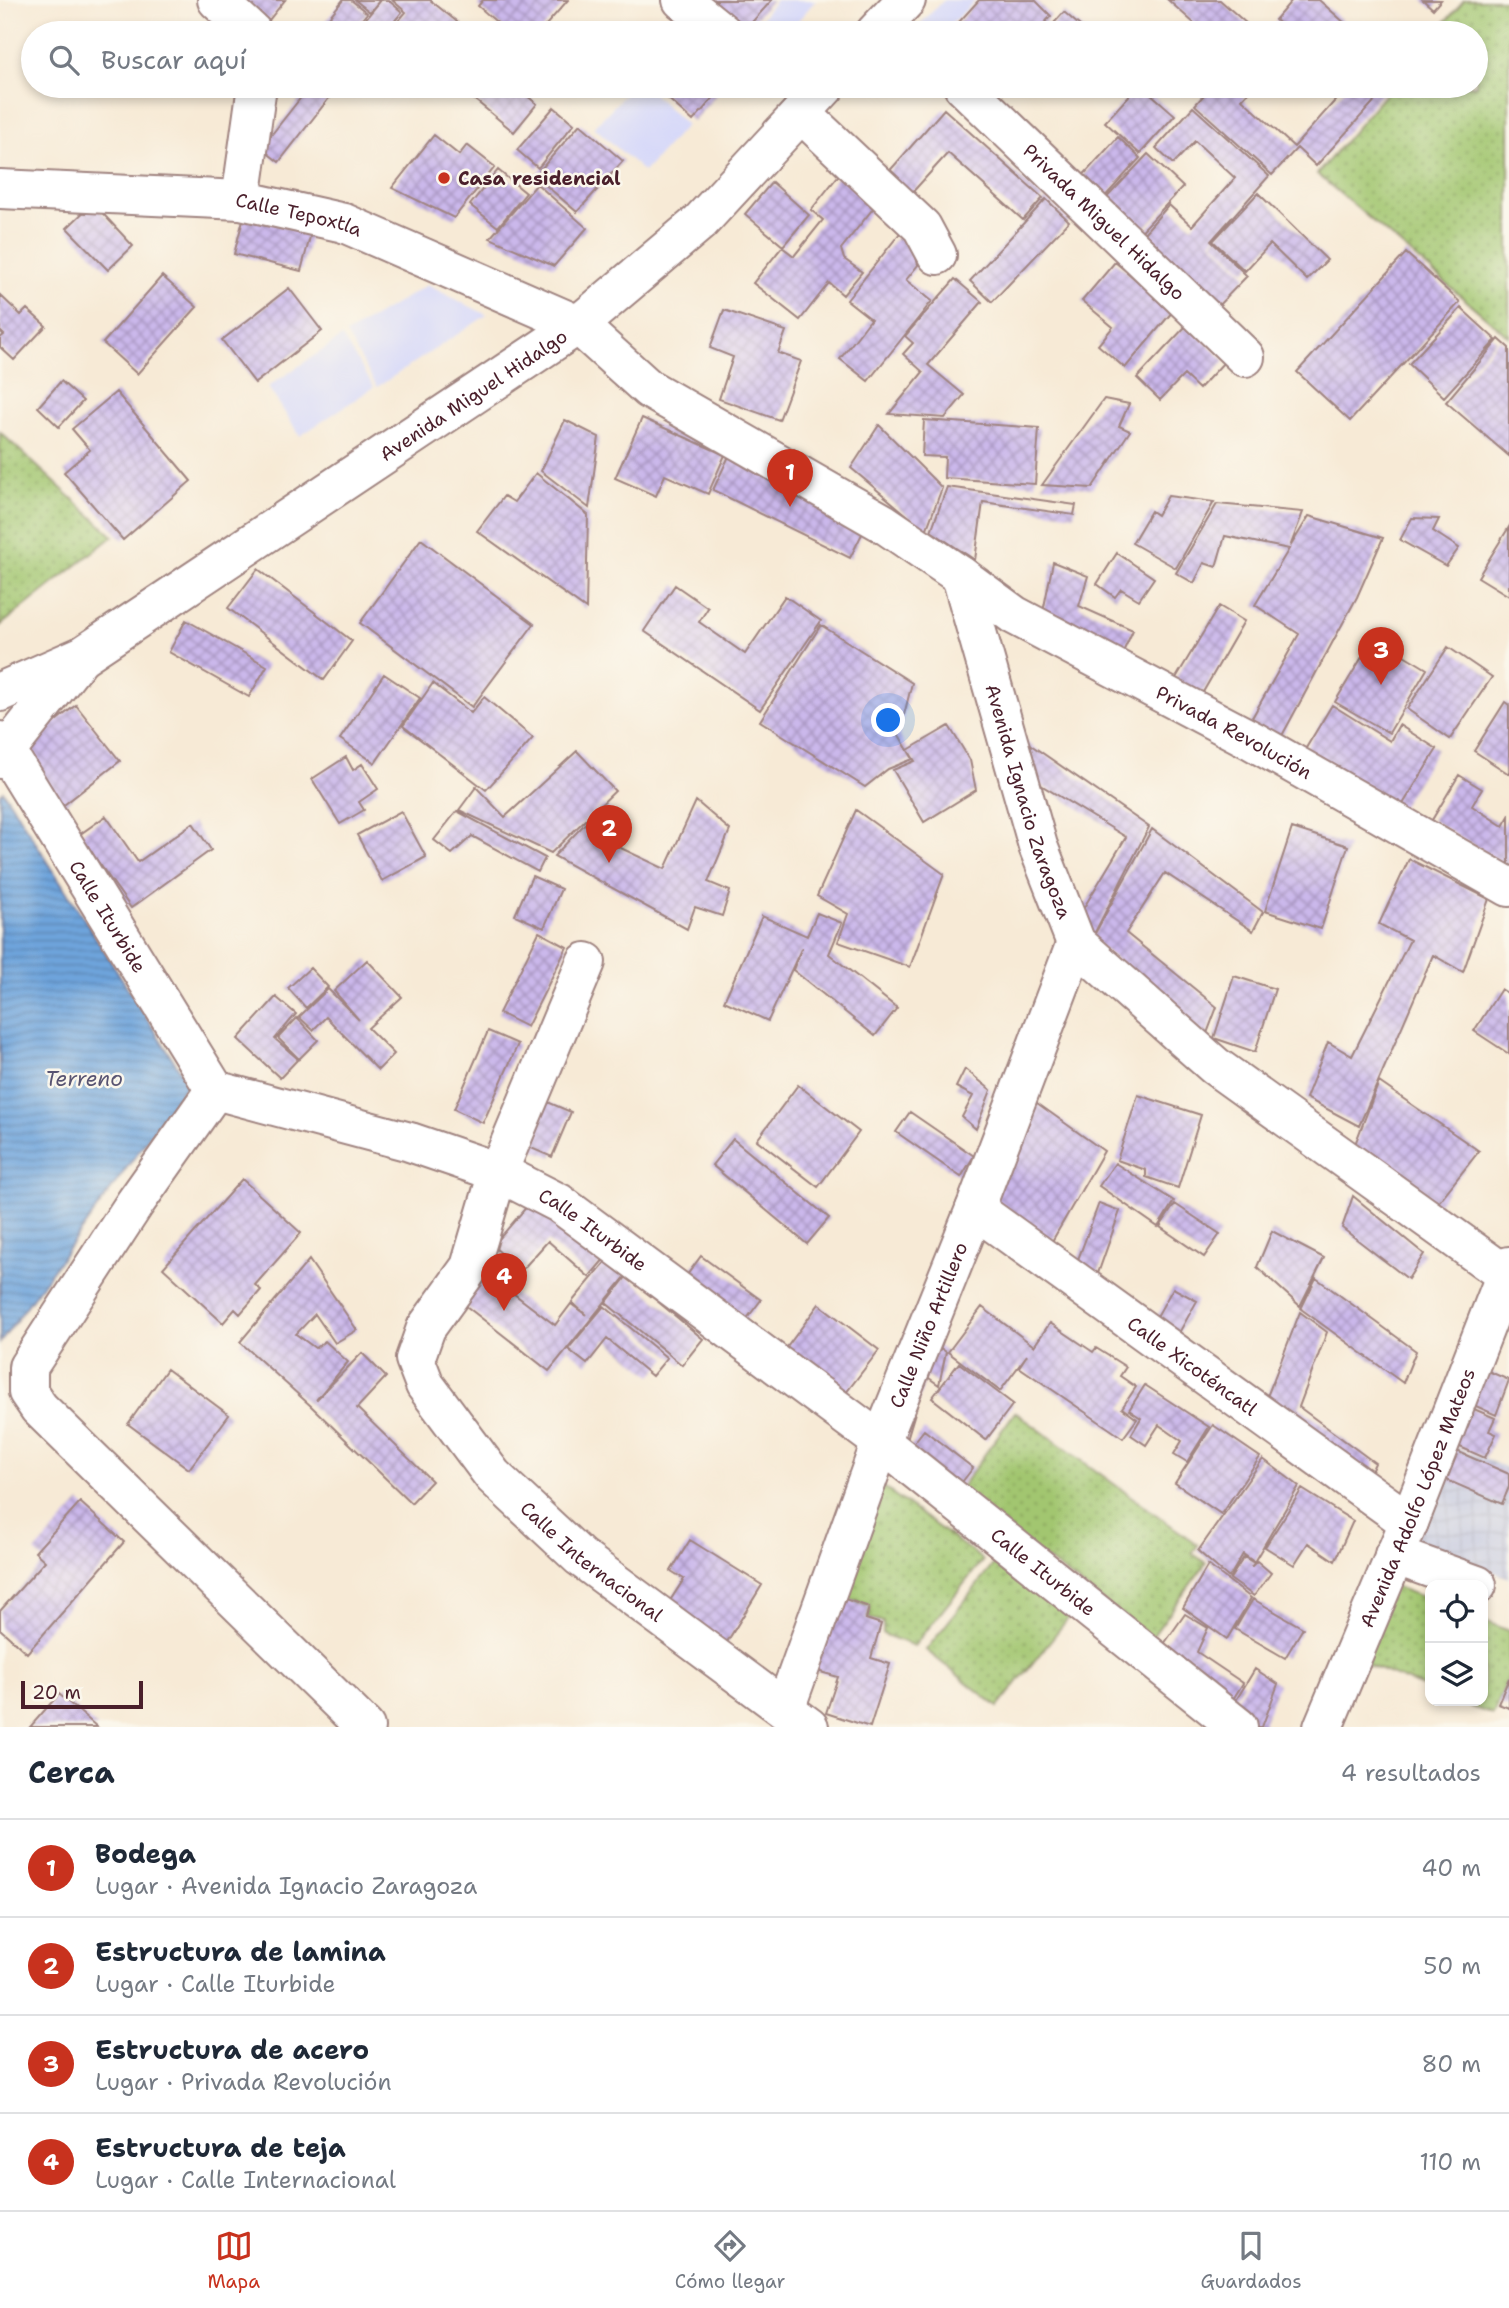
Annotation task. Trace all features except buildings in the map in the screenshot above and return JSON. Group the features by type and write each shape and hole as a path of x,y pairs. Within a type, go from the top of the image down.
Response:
{"street":[{"path":"217,0 240,21"},
{"path":"682,0 708,21"},
{"path":"241,200 255,98"},
{"name":"Avenida Miguel Hidalgo","path":"0,692 82,656 578,325 700,222 805,98"},
{"path":"807,98 922,227 937,255"},
{"name":"Privada Miguel Hidalgo","path":"975,98 1245,357"},
{"name":"Calle Tepoxtla","path":"0,189 241,200 344,223 578,325"},
{"path":"578,325 649,389 883,523 961,576"},
{"name":"Privada Revolución","path":"961,576 1014,615 1253,741 1509,887"},
{"name":"Avenida Ignacio Zaragoza","path":"961,576 1038,846 1076,943 1214,1066 1507,1271"},
{"name":"Avenida Miguel Hidalgo","path":"3,751 82,656"},
{"name":"Calle Iturbide","path":"3,751 215,1090 410,1142 498,1172 559,1203 881,1442 1238,1727"},
{"name":"Calle Niño Artillero","path":"797,1718 881,1442 975,1209 1076,943"},
{"path":"498,1172 586,962"},
{"path":"215,1090 135,1203 28,1367 28,1392 39,1408 365,1727"},
{"name":"Calle Internacional","path":"498,1172 470,1267 426,1328 415,1359 425,1385 492,1476 580,1557 797,1718"},
{"name":"Calle Xicoténcatl","path":"975,1209 1402,1538 1469,1580"},
{"name":"Avenida Adolfo López Mateos","path":"1323,1727 1402,1538 1498,1324 1507,1271"},
{"path":"1488,1589 1509,1597"}],"shaded area":[{"path":"776,0 816,0 798,21 759,21"},
{"path":"944,0 976,0 954,21 923,21"},
{"path":"622,98 658,98 686,125 644,172 594,127"},
{"path":"427,285 487,315 377,387 346,334"},
{"path":"342,337 374,387 300,436 268,387"},
{"path":"1450,1445 1509,1469 1509,1578 1413,1541"}],"green space":[{"path":"1464,0 1509,0 1509,337 1317,174 1382,98 1488,98 1488,21 1446,21"},
{"path":"0,432 113,536 0,626"},
{"path":"1015,1412 1198,1545 1192,1553 1206,1563 1152,1637 957,1493"},
{"path":"874,1480 983,1560 914,1646 883,1634 883,1622 868,1618 871,1606 839,1595"},
{"path":"997,1560 1069,1617 998,1707 926,1650"},
{"path":"1391,1585 1425,1598 1425,1688 1358,1661"},
{"path":"1488,1622 1509,1631 1509,1676 1493,1715 1470,1706 1488,1706"}],"water":[{"name":"Terreno","path":"3,791 188,1083 0,1343 0,794"}],"place":[{"name":"Casa residencial","path":"444,178"},
{"name":"Bodega","path":"790,507"},
{"name":"Estructura de acero","path":"1381,685"},
{"name":"Estructura de lamina","path":"609,863"},
{"name":"Estructura de teja","path":"504,1311"}]}
